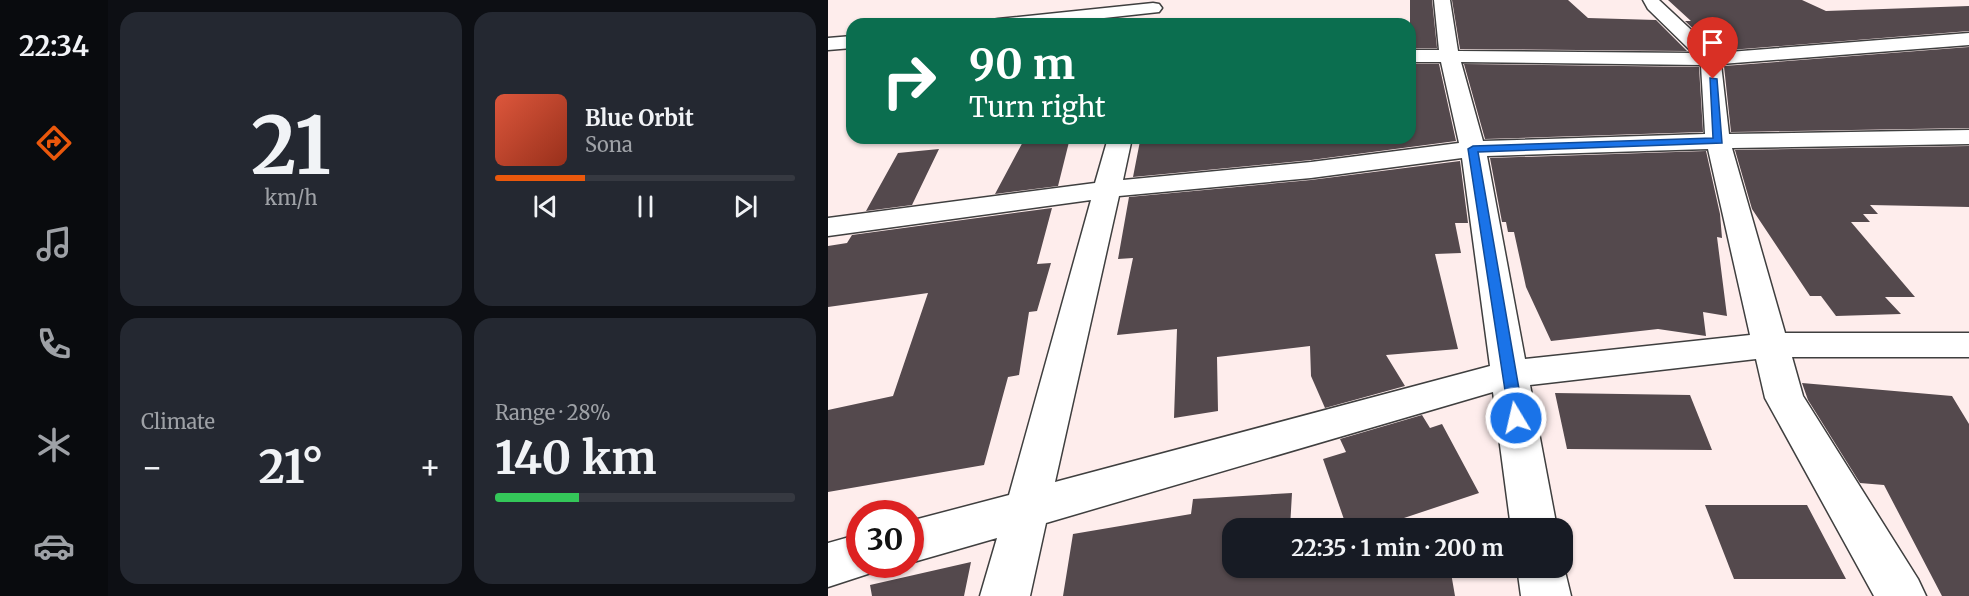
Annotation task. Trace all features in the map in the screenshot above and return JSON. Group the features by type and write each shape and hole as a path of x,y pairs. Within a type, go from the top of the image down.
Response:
{"street":[{"path":"1442,0 1449,55 1473,149 1532,518"},
{"path":"1651,0 1711,59 1718,141 1784,398 1901,596"},
{"path":"1069,18 1152,11"},
{"path":"1416,56 1711,59 1969,39"},
{"path":"828,45 846,43"},
{"path":"828,227 1109,189 1311,170 1473,149 1718,141 1969,137"},
{"path":"1005,596 1119,144"},
{"path":"924,538 1509,374 1771,345 1969,345"},
{"path":"828,565 846,560"},
{"path":"1543,578 1546,596"}],"building":[{"path":"1410,0 1432,0 1437,48 1416,48 1416,18 1410,18"},
{"path":"1452,0 1568,0 1588,18 1656,20 1687,51 1460,49"},
{"path":"1668,0 1802,0 1826,11 1969,6 1969,31 1717,51 1685,21 1691,21"},
{"path":"1969,47 1969,128 1731,132 1724,66"},
{"path":"1416,64 1439,64 1456,141 1311,160 1133,177 1139,144 1416,144"},
{"path":"1464,64 1699,67 1703,132 1485,139"},
{"path":"1022,144 1068,144 1058,186 995,194"},
{"path":"1969,146 1969,207 1870,205 1878,214 1863,214 1870,222 1851,222 1915,297 1885,297 1901,314 1836,316 1821,296 1810,296 1752,209 1735,150"},
{"path":"939,149 912,205 866,211 898,153"},
{"path":"1706,151 1720,214 1722,238 1717,237 1727,316 1703,312 1706,336 1658,329 1551,341 1526,287 1514,232 1508,232 1506,222 1502,222 1490,158"},
{"path":"1460,161 1468,223 1455,223 1461,253 1435,254 1458,349 1386,355 1405,386 1325,408 1311,376 1310,346 1217,357 1218,411 1174,418 1177,329 1117,335 1133,258 1118,259 1129,197 1311,180"},
{"path":"1052,208 1037,264 1051,263 1037,311 1029,312 1019,375 1008,377 984,465 828,492 828,410 893,396 928,293 828,307 828,246 847,243 852,235"},
{"path":"1802,383 1952,396 1969,424 1969,596 1942,596 1884,485 1860,483 1808,400"},
{"path":"1555,393 1690,395 1712,450 1567,449"},
{"path":"1422,415 1430,428 1442,424 1479,493 1404,518 1344,518 1323,459 1346,452 1340,439"},
{"path":"1292,493 1291,518 1222,518 1222,578 1452,578 1455,596 1063,596 1073,534 1191,514 1193,499"},
{"path":"1705,505 1807,505 1846,579 1734,579"},
{"path":"971,562 964,596 872,596 870,585 901,578 924,578 924,573"}],"route":[{"path":"1516,418 1473,149 1718,141 1713,79"}]}
